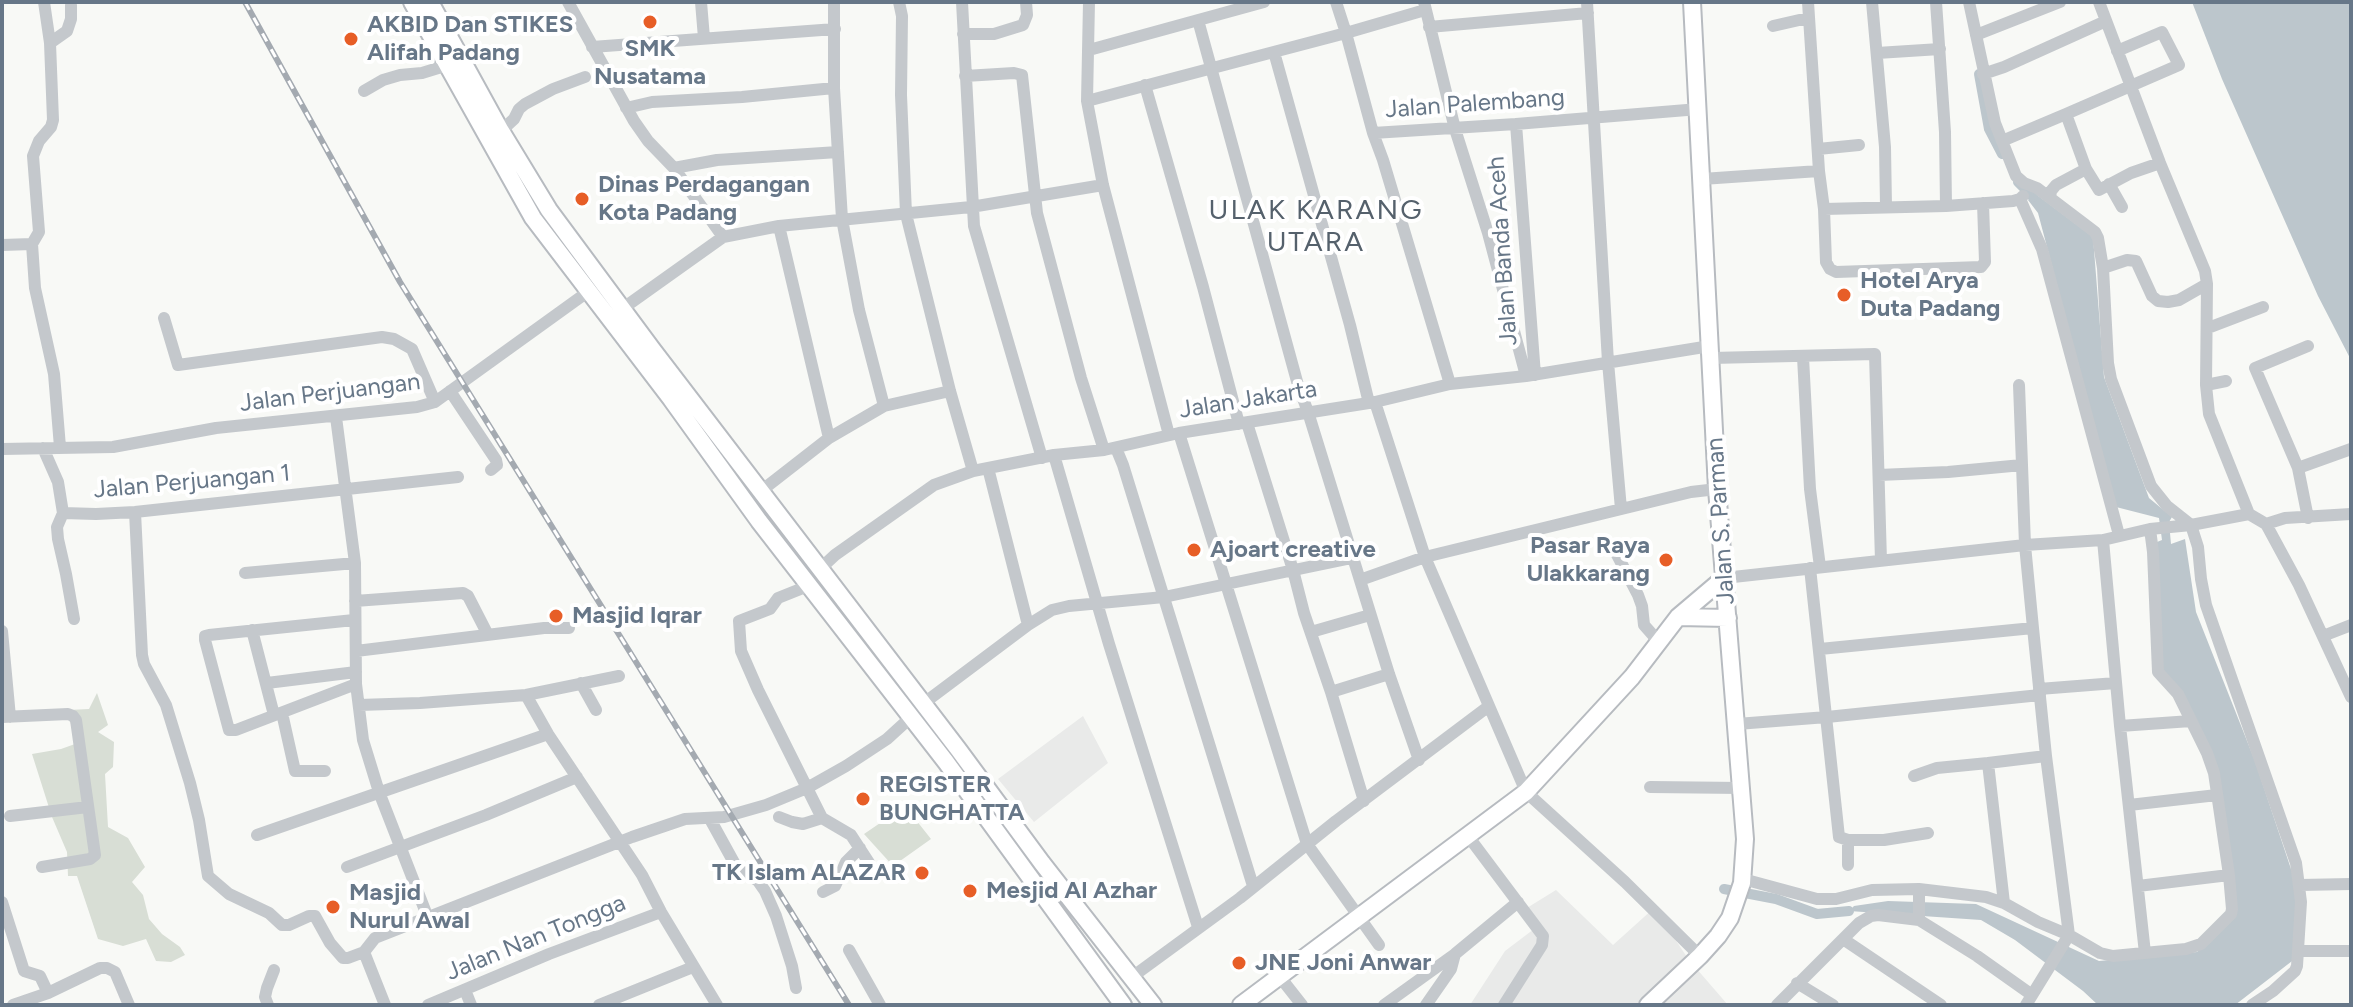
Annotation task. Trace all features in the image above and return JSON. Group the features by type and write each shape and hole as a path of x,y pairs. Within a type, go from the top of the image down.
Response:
{"main road":[{"path":"412,2 533,218 671,399 771,538 946,762 1123,1005"},
{"path":"430,2 501,131 549,210 1042,863 1153,1005"},
{"name":"Jalan S. Parman","path":"1648,1005 1718,936 1736,903 1743,881 1745,822 1717,489 1692,2"},
{"path":"771,538 787,526"},
{"path":"1241,1005 1526,792 1601,712 1678,617 1724,578"},
{"path":"1678,617 1728,618"}],"street":[{"path":"2,245 32,244 37,239 40,226 33,156 53,120 50,43 44,2"},
{"path":"568,2 626,108 723,237"},
{"path":"701,2 704,38"},
{"path":"834,2 834,88 842,219 859,310 884,406"},
{"path":"899,2 902,16 901,95 906,214 973,471"},
{"path":"962,2 971,207 984,265 1098,604 1198,927"},
{"path":"963,34 994,34 1023,25 1027,15 1026,2"},
{"path":"1089,2 1087,101 1103,185 1174,434 1226,583 1307,844 1379,945"},
{"path":"1089,50 1237,6 1264,2"},
{"name":"Jalan Palembang","path":"1336,2 1373,133 1699,109"},
{"path":"1808,2 1826,262 1833,271 1980,268 1985,262 1983,203"},
{"path":"1872,2 1885,147 1886,206"},
{"path":"1946,206 1937,5 1952,2"},
{"path":"1969,2 1995,123 2016,176 2029,193 2119,535"},
{"path":"1976,35 2060,2"},
{"path":"2099,2 2205,271 2208,328 2206,385 2213,429 2249,514 2266,524 2299,585 2351,697"},
{"path":"50,43 67,31 71,5"},
{"path":"1087,101 1346,33 1424,6 1455,129 1530,375"},
{"path":"1429,27 1588,8 1608,362 1621,509"},
{"path":"1773,26 1808,18"},
{"path":"1198,20 1298,385 1419,760"},
{"path":"1983,74 2106,21"},
{"path":"592,47 835,29"},
{"path":"2002,141 2179,65 2162,32 2117,51"},
{"path":"1877,53 1940,49"},
{"path":"1274,52 1372,403 1425,557 1526,792 1625,882 1700,956"},
{"path":"364,91 383,80 448,65"},
{"path":"965,76 1022,75 1034,197 1081,378 1164,597 1253,886"},
{"path":"501,131 525,104 585,77"},
{"path":"1145,85 1243,423 1293,570 1364,801"},
{"path":"626,108 652,102 834,88"},
{"path":"2066,114 2086,169 2099,190 2131,173 2160,163"},
{"name":"Jalan Banda Aceh","path":"1516,124 1530,375"},
{"path":"1373,133 1450,384"},
{"path":"1818,149 1859,145"},
{"path":"674,168 717,160 838,152"},
{"path":"2050,198 2053,188 2061,181 2086,169"},
{"path":"1702,179 1819,171"},
{"path":"2109,184 2122,207"},
{"path":"622,309 723,237 779,226 971,207 1103,185"},
{"path":"1824,209 1946,206 1983,203 2029,193 2050,198 2095,232 2103,268 2111,379 2151,486 2185,526 2198,547 2206,605 2296,863 2300,885 2299,951 2295,971 2252,1005"},
{"path":"779,226 829,438"},
{"path":"32,244 35,288 54,374 60,447"},
{"path":"2103,268 2127,260 2136,261 2152,296 2158,301 2179,300 2207,284"},
{"name":"Jalan Perjuangan","path":"2,449 113,447 216,428 417,407 435,402 589,291"},
{"path":"2208,328 2263,307"},
{"path":"164,318 178,365 382,337 394,339 412,349 435,402"},
{"path":"2308,346 2255,368 2298,468 2308,518"},
{"name":"Jalan Jakarta","path":"820,569 934,485 973,471 1048,456 1110,449 1174,434 1372,403 1450,384 1608,362 1711,352 1803,357 1875,354 1879,475"},
{"path":"1803,357 1820,649 1839,835 1848,840 1884,840 1928,833"},
{"path":"2206,385 2226,381"},
{"path":"1777,1005 1859,923 1871,916 1920,918 1977,956 2029,1002 2068,937 2025,545 2019,385"},
{"path":"450,391 496,460 497,465 491,470"},
{"path":"761,491 829,438 884,406 950,391"},
{"path":"336,417 355,563 356,678 363,740 379,792 428,918"},
{"name":"Jalan Perjuangan 1","path":"43,448 58,482 63,513 135,512 458,477"},
{"path":"2298,468 2351,449"},
{"path":"1881,561 1879,475 2022,465"},
{"path":"988,468 1028,625"},
{"path":"1360,580 1425,557 1691,492 1717,489"},
{"path":"135,512 144,664 159,688 170,718 196,808 208,876 229,894 269,913 282,925 315,916 330,943 343,958 364,952 375,938 619,842 685,819 732,816 807,788 887,739 910,718"},
{"path":"63,513 57,527 58,539 74,619"},
{"path":"1724,578 2025,545 2103,540 2249,514"},
{"path":"2266,524 2285,518 2351,514"},
{"path":"1743,881 1825,900 1872,890 1981,896 2004,903 2108,956 2186,949 2207,938 2231,912 2229,875 2214,773 2178,694 2158,672 2152,529"},
{"path":"2103,540 2145,953"},
{"path":"1608,542 1638,595 1644,625 1659,642"},
{"path":"924,703 1052,610 1164,597 1352,558"},
{"path":"245,573 355,563"},
{"path":"808,586 778,598 770,609 740,620 741,651 822,818 845,830 877,875"},
{"path":"355,601 463,593 468,596 488,635"},
{"path":"1311,632 1370,615"},
{"path":"354,620 205,636 229,730 278,714 356,678"},
{"path":"2323,636 2351,625"},
{"path":"356,651 544,628 569,628"},
{"path":"1820,649 2033,628"},
{"path":"252,630 295,771 325,771"},
{"path":"2,631 6,717 68,714 76,720 94,857 42,867"},
{"path":"1331,692 1389,674"},
{"path":"359,705 526,695 619,676"},
{"path":"267,683 356,678"},
{"path":"581,683 596,710"},
{"path":"1737,724 1827,717 2116,683"},
{"path":"526,695 548,734 642,875 717,1005"},
{"path":"1132,977 1489,706"},
{"path":"2120,726 2191,721"},
{"path":"257,835 548,734"},
{"path":"1914,776 1937,768 2046,756"},
{"path":"1988,763 2004,903"},
{"path":"347,867 577,777"},
{"path":"1650,787 1742,788"},
{"path":"2129,805 2217,795"},
{"path":"10,816 88,807"},
{"path":"779,817 803,824 822,818"},
{"path":"710,819 737,868 758,881 765,891 792,966 796,988"},
{"path":"1468,836 1540,930 1543,941 1504,1005"},
{"path":"1848,840 1848,865"},
{"path":"823,892 838,883 846,862 860,848"},
{"path":"2138,886 2229,875"},
{"path":"2300,885 2351,884"},
{"path":"1919,891 1920,918"},
{"path":"2,902 24,971 40,976 48,993"},
{"path":"1384,1005 1455,954 1518,902"},
{"name":"Jalan Nan Tongga","path":"428,1005 549,954 661,912"},
{"path":"1843,939 1941,1005"},
{"path":"849,950 880,1005"},
{"path":"2299,951 2351,951"},
{"path":"364,952 385,1005"},
{"path":"1426,1005 1451,969 1455,954"},
{"path":"599,1005 693,967"},
{"path":"13,1005 48,993 100,968 112,969 129,1005"},
{"path":"268,1005 265,997 274,970"},
{"path":"1280,977 1302,1005"},
{"path":"1797,983 1833,1005"},
{"path":"465,990 471,1005"}],"shaded area":[{"path":"2192,2 2351,2 2351,360 2318,296 2222,79"},
{"path":"2037,195 2093,237 2104,377 2149,498 2172,517 2169,522 2171,544 2185,539 2196,612 2255,761 2295,881 2296,958 2235,1005 2098,1005 2015,940 1981,920 1849,911 1854,906 1888,901 1976,904 2099,961 2197,952 2222,930 2236,911 2216,767 2159,673 2157,542 2162,540 2159,518 2116,507 2038,213 2028,200"},
{"path":"97,693 108,725 98,732 114,742 113,767 105,774 108,827 128,838 145,867 132,882 143,895 149,919 185,955 171,962 156,961 146,939 123,946 98,939 77,876 68,876 67,852 32,754 75,744 68,710 89,709"},
{"path":"1083,716 1108,763 1034,822 998,779"},
{"path":"905,806 931,839 893,866 864,834"},
{"path":"1556,890 1613,945 1654,908 1689,960 1728,1005 1470,1005 1505,951 1538,926 1522,911"}],"waterway":[{"path":"1979,74 1989,129 2002,154"},
{"path":"2018,182 2033,197"},
{"path":"1724,889 1776,899 1817,914 1849,911"}],"railway":[{"path":"245,2 400,282 849,1005"}],"place":[{"name":"SMK Nusatama","path":"650,22"},
{"name":"AKBID Dan STIKES Alifah Padang","path":"351,39"},
{"name":"Dinas Perdagangan Kota Padang","path":"582,199"},
{"name":"Hotel Arya Duta Padang","path":"1844,295"},
{"name":"Ajoart creative","path":"1194,550"},
{"name":"Pasar Raya Ulakkarang","path":"1666,560"},
{"name":"Masjid Iqrar","path":"556,616"},
{"name":"REGISTER BUNGHATTA","path":"863,799"},
{"name":"TK Islam ALAZAR","path":"922,873"},
{"name":"Mesjid Al Azhar","path":"970,891"},
{"name":"Masjid Nurul Awal","path":"333,907"},
{"name":"JNE Joni Anwar","path":"1239,963"}],"district":[{"name":"ULAK KARANG UTARA","path":"1316,227"}]}
